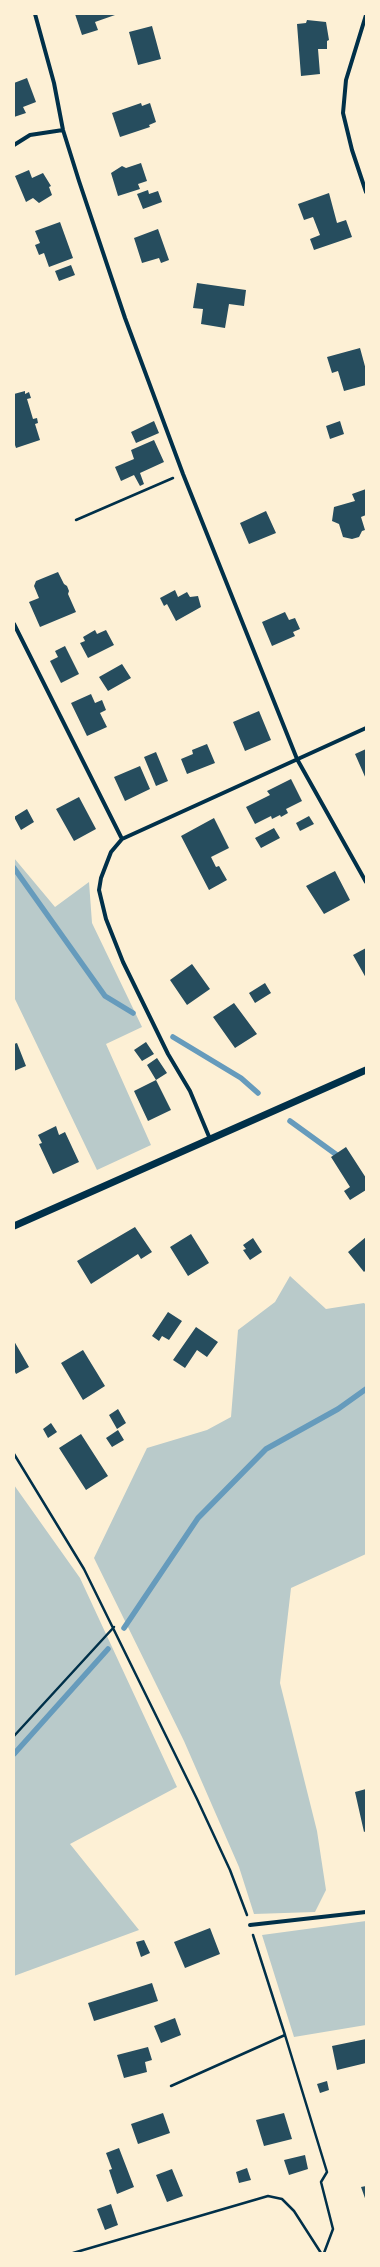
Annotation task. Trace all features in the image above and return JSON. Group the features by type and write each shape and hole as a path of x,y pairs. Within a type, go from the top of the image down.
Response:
{"street":[{"path":"35,14 54,83 63,130 125,318 183,474 297,759 366,882"},
{"path":"366,16 346,80 343,113 348,138 366,192"},
{"path":"14,145 30,135 63,130"},
{"path":"14,624 122,839"},
{"path":"210,1139 190,1091 168,1054 123,962 106,919 99,890 101,878 111,852 122,839 366,728"},
{"path":"14,1226 366,1070"},
{"path":"250,1925 366,1912"}],"path":[{"path":"76,520 183,474"},
{"path":"14,1454 84,1568 114,1627 230,1870 250,1925 327,2172 321,2182 333,2229 323,2253"},
{"path":"14,1736 114,1627"},
{"path":"171,2086 285,2035"},
{"path":"73,2253 268,2196 282,2199 294,2211 323,2253"}],"shaded area":[{"path":"14,858 55,907 89,882 92,923 142,1027 106,1044 151,1145 97,1170 14,997"},
{"path":"290,1276 326,1309 364,1303 366,1305 366,1554 291,1588 280,1683 317,1831 326,1890 315,1912 254,1914 239,1867 184,1741 94,1558 147,1448 207,1430 231,1417 238,1330 275,1302"},
{"path":"14,1485 80,1578 177,1787 70,1844 139,1930 14,1976"},
{"path":"366,1921 366,2025 294,2037 262,1935"}],"building":[{"path":"75,14 115,15 95,22 98,30 82,35"},
{"path":"307,20 326,22 329,40 327,41 327,49 318,49 320,74 301,76 297,24 306,23"},
{"path":"152,26 161,59 138,65 129,32"},
{"path":"27,78 36,102 23,107 26,113 14,117 14,83"},
{"path":"141,103 142,106 150,103 156,122 149,125 150,127 120,137 112,113"},
{"path":"141,163 147,181 138,184 140,189 118,196 111,173 122,166 126,168"},
{"path":"29,170 32,178 43,173 51,186 49,187 52,195 39,203 33,198 26,202 15,176"},
{"path":"148,190 149,194 158,191 162,202 143,209 137,194"},
{"path":"329,193 337,223 346,220 352,237 314,250 310,239 320,235 313,217 304,220 298,204"},
{"path":"60,222 73,258 49,267 44,253 39,255 35,245 40,243 35,231"},
{"path":"158,229 169,260 161,263 159,258 142,263 134,238"},
{"path":"71,265 75,275 59,281 55,271"},
{"path":"197,283 246,290 244,306 229,304 225,328 201,324 203,309 193,308"},
{"path":"360,348 366,370 366,385 344,391 338,371 332,373 327,357"},
{"path":"25,391 25,394 29,392 31,398 27,399 33,419 37,418 38,423 35,424 40,440 16,448 14,442 14,394"},
{"path":"154,421 159,433 136,443 131,432"},
{"path":"340,421 344,434 330,439 326,426"},
{"path":"154,440 164,462 140,473 144,484 140,486 134,475 121,481 115,467 134,459 131,450"},
{"path":"366,489 366,515 361,517 365,530 362,531 359,537 352,539 343,537 339,524 332,521 334,507 355,501 352,494"},
{"path":"266,511 276,533 249,544 240,523"},
{"path":"58,572 64,584 67,586 69,591 68,594 76,612 40,627 29,602 39,598 34,586 36,581"},
{"path":"175,590 178,597 187,592 190,597 198,596 201,607 176,621 167,604 164,606 160,598"},
{"path":"285,612 289,620 295,618 300,629 293,632 295,636 272,646 262,622"},
{"path":"95,630 97,634 106,630 114,645 88,658 80,643 85,641 83,637"},
{"path":"65,646 79,674 61,683 50,661 58,657 55,651"},
{"path":"122,664 131,678 108,691 99,677"},
{"path":"91,694 95,703 102,700 106,710 100,713 107,727 87,736 71,703"},
{"path":"259,711 271,740 245,751 233,722"},
{"path":"207,744 215,763 187,774 181,759 193,754 192,750"},
{"path":"366,749 366,779 355,754"},
{"path":"156,752 168,781 156,786 144,757"},
{"path":"140,766 150,789 125,801 114,777"},
{"path":"291,779 302,801 286,809 288,813 281,817 280,815 272,819 271,816 255,824 246,807 270,795 267,791"},
{"path":"79,797 96,829 74,841 56,809"},
{"path":"27,809 34,822 21,830 14,817"},
{"path":"309,816 314,824 300,831 296,823"},
{"path":"214,818 229,848 211,857 216,867 219,866 227,880 209,890 181,836"},
{"path":"274,828 280,838 261,848 255,838"},
{"path":"335,871 350,900 324,914 306,886"},
{"path":"366,948 366,978 353,955"},
{"path":"192,964 210,989 187,1005 170,980"},
{"path":"265,983 271,993 255,1003 249,993"},
{"path":"234,1003 257,1034 235,1048 213,1017"},
{"path":"146,1042 154,1054 142,1061 134,1050"},
{"path":"17,1043 26,1066 14,1071 14,1044"},
{"path":"157,1058 167,1073 156,1080 147,1065"},
{"path":"156,1080 171,1110 148,1121 134,1091"},
{"path":"56,1126 59,1135 65,1132 79,1162 53,1174 39,1144 42,1143 38,1135"},
{"path":"346,1147 366,1178 366,1190 350,1200 344,1191 350,1187 331,1157"},
{"path":"135,1227 152,1252 141,1259 138,1254 91,1284 77,1261"},
{"path":"191,1234 209,1263 188,1276 170,1247"},
{"path":"366,1237 366,1270 364,1272 348,1252"},
{"path":"253,1238 262,1252 250,1260 243,1250 246,1249 243,1245"},
{"path":"168,1312 182,1321 169,1340 162,1336 159,1341 152,1336"},
{"path":"196,1327 218,1342 207,1357 197,1350 185,1368 173,1360"},
{"path":"14,1341 29,1367 16,1374 14,1370"},
{"path":"83,1350 105,1386 83,1400 61,1363"},
{"path":"118,1409 126,1423 117,1429 109,1415"},
{"path":"51,1423 57,1432 48,1438 43,1429"},
{"path":"118,1430 124,1440 112,1447 106,1438"},
{"path":"81,1434 108,1476 86,1490 59,1448"},
{"path":"366,1789 366,1831 364,1832 355,1792"},
{"path":"210,1928 220,1954 185,1968 174,1942"},
{"path":"144,1940 150,1953 141,1957 136,1942"},
{"path":"152,1983 158,2001 94,2021 88,2003"},
{"path":"175,2018 181,2035 161,2043 154,2026"},
{"path":"366,2039 366,2063 337,2070 332,2046"},
{"path":"148,2047 152,2060 145,2062 147,2072 124,2078 117,2055"},
{"path":"327,2081 329,2090 320,2093 317,2084"},
{"path":"163,2113 170,2133 138,2144 131,2124"},
{"path":"284,2113 292,2139 264,2146 256,2120"},
{"path":"119,2148 134,2187 117,2194 109,2170 112,2169 106,2153"},
{"path":"305,2155 308,2169 289,2175 284,2160"},
{"path":"247,2168 251,2180 239,2183 236,2172"},
{"path":"172,2169 183,2196 167,2202 156,2175"},
{"path":"366,2186 366,2201 361,2187"},
{"path":"111,2204 118,2225 105,2230 97,2209"}],"waterway":[{"path":"14,868 105,996 133,1013"},
{"path":"173,1037 241,1078 258,1093"},
{"path":"290,1121 341,1158"},
{"path":"124,1628 198,1518 266,1449 338,1409 366,1389"},
{"path":"14,1754 108,1649"}]}
